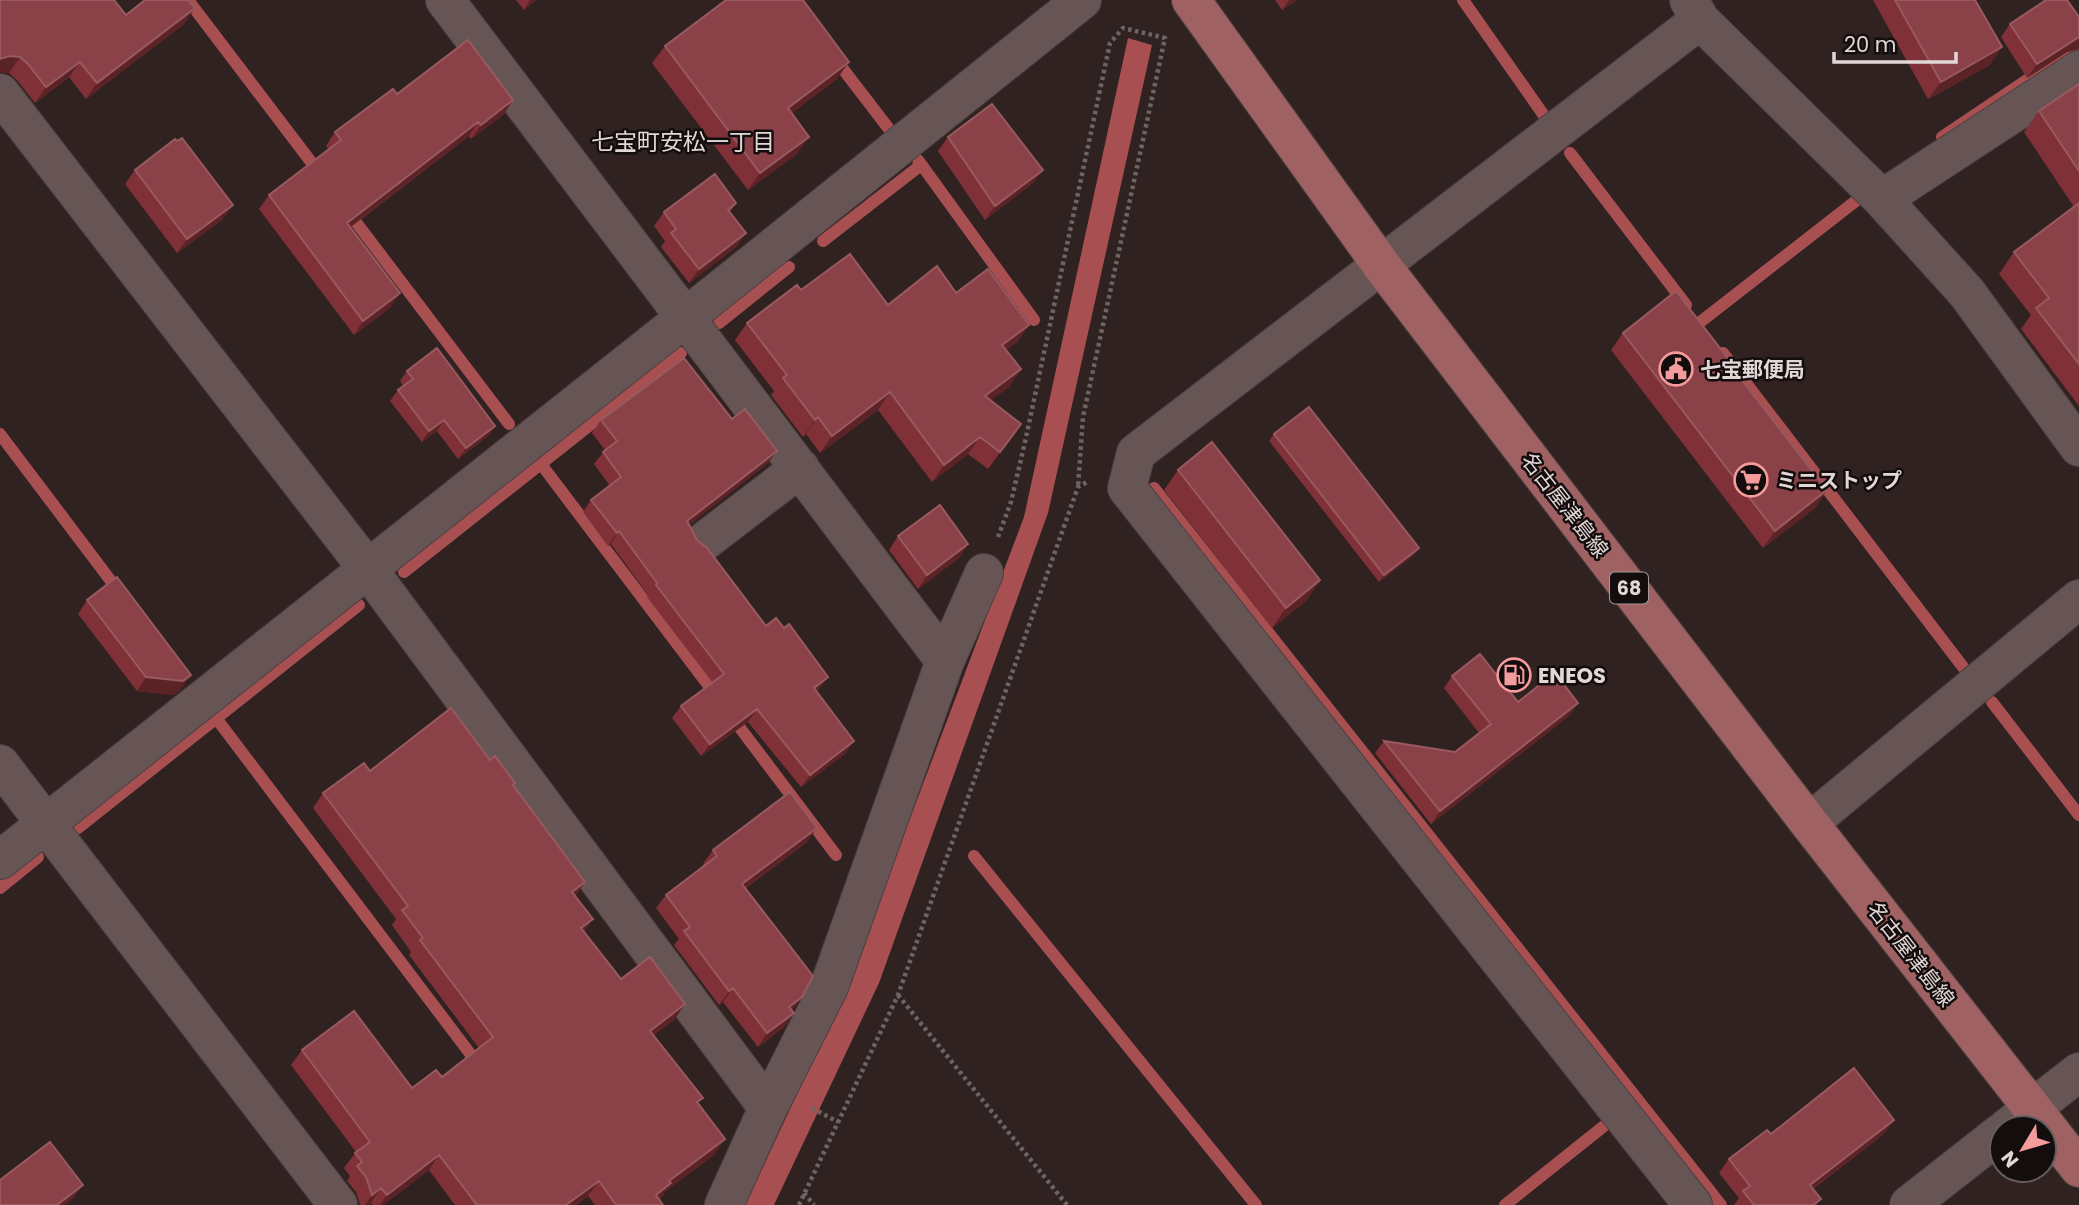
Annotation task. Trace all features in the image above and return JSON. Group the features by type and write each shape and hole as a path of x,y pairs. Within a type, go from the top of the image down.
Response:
{"main road":[{"name":"名古屋津島線","path":"1191,0 1382,266 1809,823 2016,1114"},
{"name":"名古屋津島線","path":"2058,1150 2079,1168"}],"street":[{"path":"445,0 944,661"},
{"path":"0,860 686,317 1043,12 1082,0"},
{"path":"1693,1205 1127,488 1136,453 1382,266 1694,10 1882,199 1968,293 2079,447"},
{"path":"1882,199 2079,70"},
{"path":"0,93 367,568 768,1108"},
{"path":"706,540 800,468"},
{"path":"724,1205 768,1108 829,987 944,661 984,573"},
{"path":"1809,823 2079,599"},
{"path":"0,764 338,1205"},
{"path":"2024,1114 2079,1072"},
{"path":"1909,1205 1988,1143"}],"path":[{"path":"799,1205 898,995 1078,488 1083,417 1165,38 1123,28 1110,43 1011,502 984,573"},
{"path":"1078,488 1136,453"},
{"path":"898,995 1067,1205"},
{"path":"824,1114 838,1122"},
{"path":"804,1193 814,1205"}],"shaded area":[{"path":"1128,38 1152,45 1048,513 879,983 774,1205 745,1205 842,998 1024,517"}],"building":[{"path":"0,0 114,0 126,15 145,0 188,0 195,8 97,83 80,62 46,87 20,57 0,59"},
{"path":"726,0 803,0 849,62 788,108 809,137 760,173 665,46"},
{"path":"1895,0 1975,0 2002,47 1941,82"},
{"path":"2046,0 2067,0 2079,17 2079,37 2037,64 2010,24"},
{"path":"468,40 513,100 481,125 478,122 347,223 400,293 363,321 269,195 341,140 335,132 393,89 397,94"},
{"path":"2079,84 2079,171 2039,111"},
{"path":"992,104 1043,170 995,206 948,137"},
{"path":"182,138 233,205 187,239 135,170 175,139 177,141"},
{"path":"715,174 736,203 728,210 746,233 699,269 671,233 676,229 664,212"},
{"path":"2079,203 2079,364 2036,308 2049,298 2014,252"},
{"path":"850,254 888,305 937,266 956,293 988,269 1029,325 1002,345 1021,369 985,396 1021,424 1000,452 980,437 944,465 890,392 832,436 818,417 815,420 783,378 787,375 747,323 797,285 801,290"},
{"path":"1676,291 1827,490 1775,531 1623,333"},
{"path":"437,348 495,426 466,448 444,420 429,431 398,390 413,379 407,371"},
{"path":"684,358 732,419 745,409 777,451 687,521 697,540 707,548 766,626 776,618 784,628 789,624 828,677 814,688 854,741 810,775 757,709 710,744 681,706 724,674 656,585 619,531 617,533 591,500 621,477 603,452 617,441 601,420"},
{"path":"1309,407 1419,548 1384,575 1274,434"},
{"path":"1212,442 1320,580 1286,608 1178,470"},
{"path":"940,505 968,544 927,575 898,536"},
{"path":"117,577 191,675 183,681 146,677 87,600"},
{"path":"1480,654 1518,702 1555,673 1578,703 1440,811 1384,741 1455,752 1491,724 1452,676"},
{"path":"451,708 490,760 495,756 515,783 513,785 585,882 572,892 593,919 581,928 621,979 650,957 685,1004 650,1031 703,1098 697,1102 725,1139 669,1181 671,1183 656,1195 663,1205 616,1205 599,1181 566,1205 477,1205 439,1155 387,1195 381,1188 372,1195 366,1177 357,1166 362,1162 355,1153 370,1142 302,1050 354,1011 412,1088 436,1070 442,1077 493,1037 420,940 423,938 402,910 408,906 323,793 364,763 370,771"},
{"path":"790,792 817,828 742,884 813,976 802,997 789,1007 794,1013 767,1033 733,988 729,991 684,931 690,927 666,895 717,856 713,850"},
{"path":"1854,1068 1894,1120 1810,1185 1821,1199 1813,1205 1754,1205 1743,1191 1750,1186 1729,1159 1767,1130 1771,1134"},
{"path":"50,1142 83,1185 57,1205 0,1205 0,1180"}],"waterway":[{"path":"188,0 321,175"},
{"path":"1463,0 1545,117"},
{"path":"1942,137 2079,45"},
{"path":"833,56 889,129"},
{"path":"1570,153 1686,305"},
{"path":"918,160 1034,320"},
{"path":"823,241 921,165"},
{"path":"1699,323 1857,200"},
{"path":"346,209 509,424"},
{"path":"719,323 789,267"},
{"path":"404,572 681,353"},
{"path":"1723,353 1963,667"},
{"path":"0,434 120,593"},
{"path":"541,464 718,698"},
{"path":"1154,488 1721,1205"},
{"path":"78,828 359,605"},
{"path":"1992,702 2079,815"},
{"path":"731,716 836,855"},
{"path":"216,718 481,1068"},
{"path":"974,856 1256,1205"},
{"path":"0,888 38,857"},
{"path":"1505,1205 1604,1126"}],"place":[{"name":"七宝郵便局","path":"1676,369"},
{"name":"ミニストップ","path":"1751,480"},
{"name":"ENEOS","path":"1514,675"}],"district":[{"name":"七宝町安松一丁目","path":"683,142"}]}
